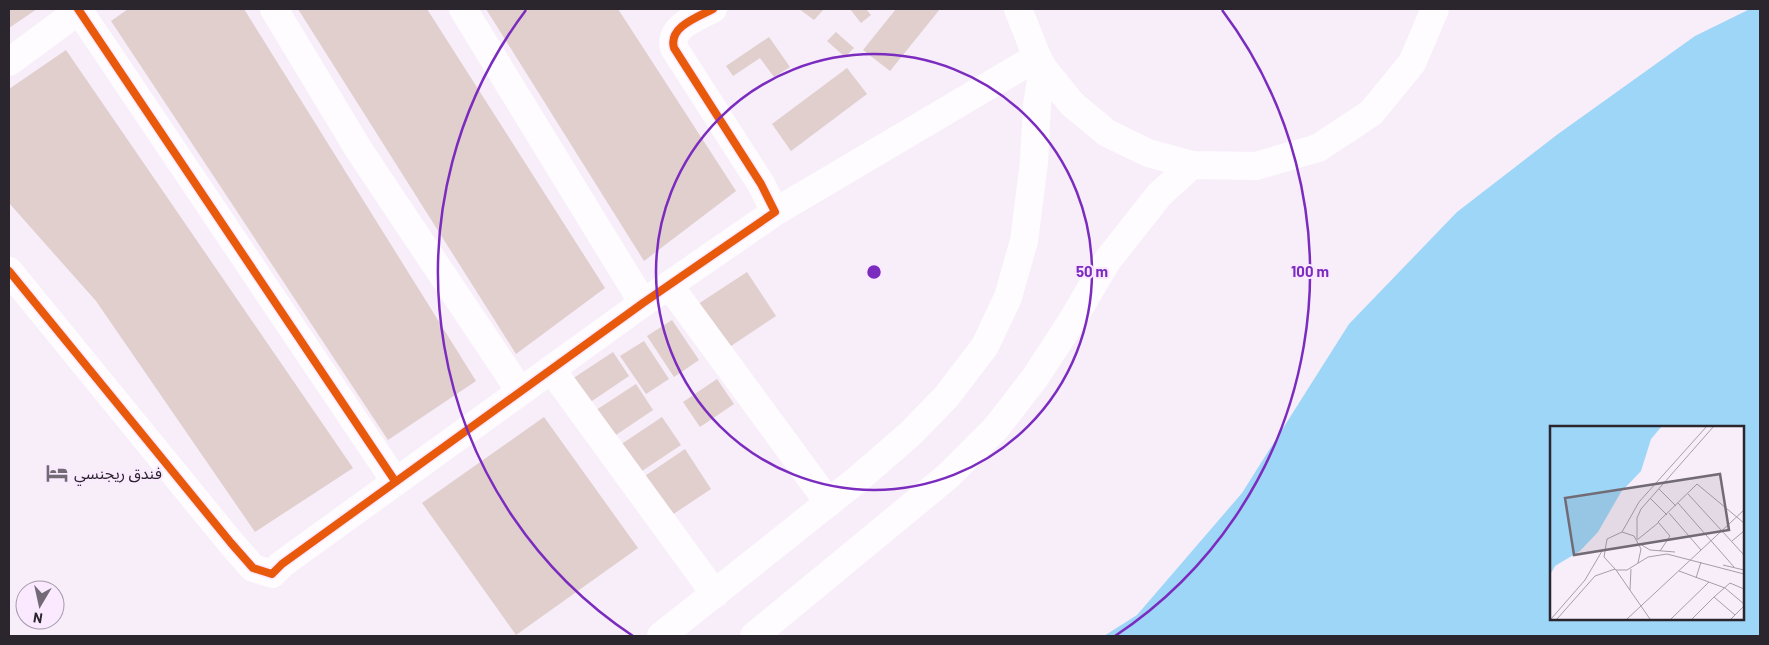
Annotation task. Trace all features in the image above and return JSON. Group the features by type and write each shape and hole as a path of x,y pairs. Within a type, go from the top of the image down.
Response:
{"street":[{"path":"9,62 80,9 395,481"},
{"path":"274,9 359,150 520,391"},
{"path":"463,9 642,303"},
{"path":"713,9 680,28 673,38 674,48 761,184 775,212"},
{"path":"1018,9 1040,62 1072,104 1107,133 1148,153 1192,165 1256,166 1318,148 1371,113 1412,63 1435,9"},
{"path":"9,271 231,543 253,568 272,574 282,564 395,481 642,303 775,212 1040,62"},
{"path":"661,636 716,594 911,433 946,397 985,346 1008,296 1024,241 1034,162 1040,62"},
{"path":"754,636 948,476 996,428 1034,379 1070,324 1107,261 1159,195 1192,165"},
{"path":"669,285 828,503"},
{"path":"551,369 716,594"}],"water":[{"path":"1750,9 1760,9 1760,636 1104,636 1137,615 1242,493 1349,324 1457,212 1558,134 1695,36"}],"building":[{"path":"9,9 37,9 9,28"},
{"path":"128,9 244,9 476,381 388,440 111,21"},
{"path":"298,9 427,9 605,288 516,354"},
{"path":"486,9 618,9 736,191 644,261"},
{"path":"799,9 824,9 814,20"},
{"path":"850,9 866,9 871,15 861,23"},
{"path":"896,9 940,9 890,71 863,50"},
{"path":"836,32 854,48 845,57 827,41"},
{"path":"769,37 790,67 774,77 760,58 733,76 726,66"},
{"path":"66,50 353,468 255,532 96,301 9,203 9,89"},
{"path":"847,68 867,94 791,151 772,124"},
{"path":"747,272 776,316 722,352 692,308"},
{"path":"672,320 699,360 674,377 647,336"},
{"path":"644,341 669,379 646,394 620,356"},
{"path":"613,352 629,376 589,403 572,379"},
{"path":"717,379 734,404 700,427 683,402"},
{"path":"636,384 653,410 607,441 590,414"},
{"path":"544,417 638,548 516,635 422,503"},
{"path":"662,417 681,445 636,475 617,447"},
{"path":"685,449 711,489 666,519 639,480"}],"cycle path":[{"path":"78,9 395,481"},
{"path":"9,271 231,543 253,568 272,574 282,564 643,303 775,212 761,184 674,48 675,34 692,19 713,9"}],"place":[{"name":"فندق ريجنسي","path":"57,473"}]}
